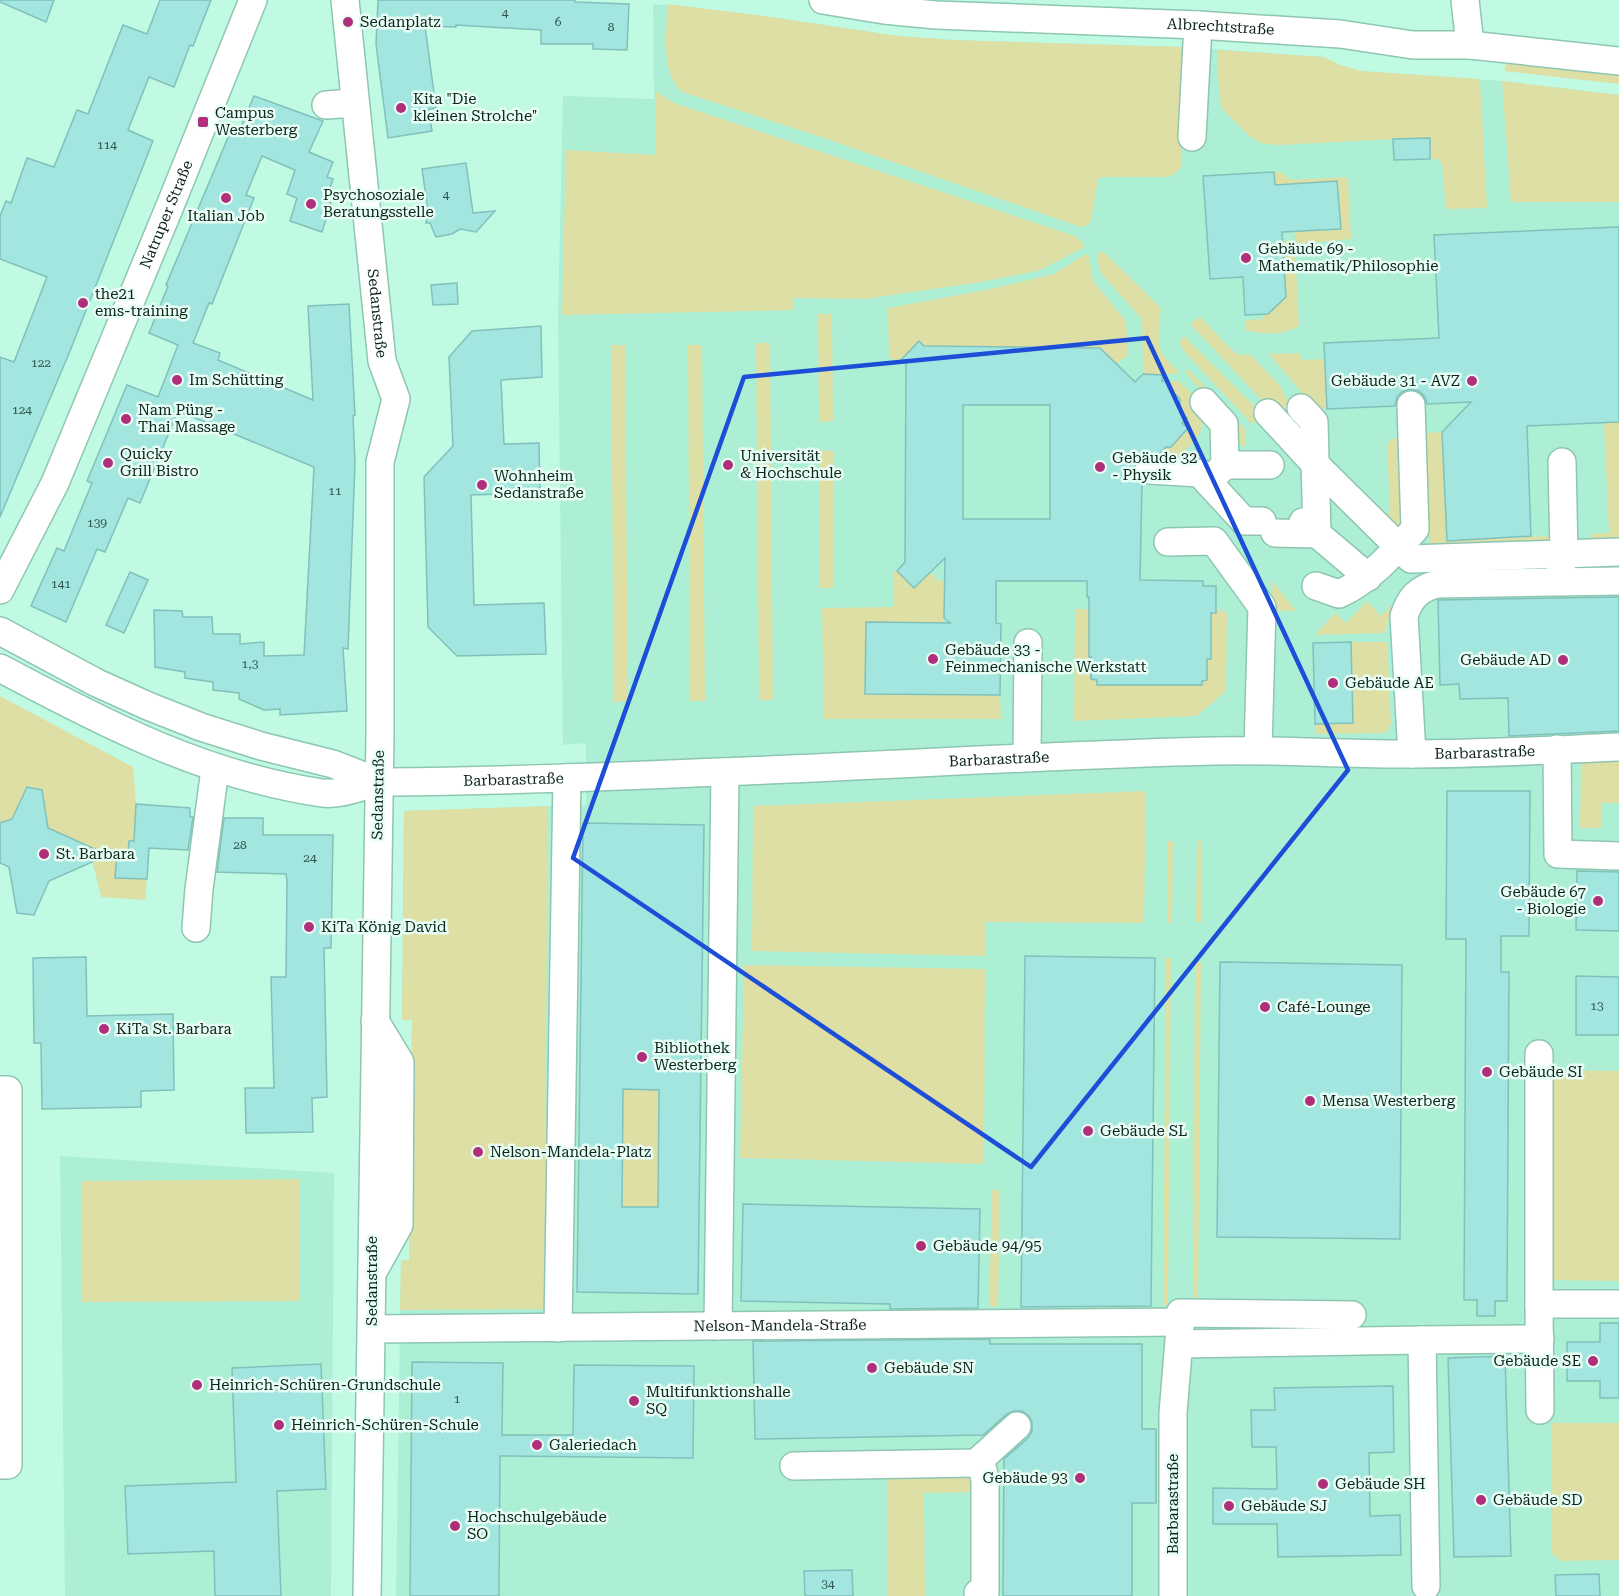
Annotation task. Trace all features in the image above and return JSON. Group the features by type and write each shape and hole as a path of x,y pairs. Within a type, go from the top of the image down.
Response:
{"street":[{"name":"Natruper Straße","path":"0,590 55,483 174,198 253,0"},
{"name":"Sedanstraße","path":"345,0 382,361 396,399 380,462 379,782 367,1596"},
{"name":"Albrechtstraße","path":"823,0 884,10 936,15 1340,34 1413,45 1470,45 1619,61"},
{"path":"1465,0 1470,45"},
{"path":"1192,137 1198,26"},
{"path":"326,105 355,103"},
{"path":"1204,402 1224,424 1216,474 1244,521 1271,526 1302,521 1368,577"},
{"path":"1316,586 1339,594 1356,586 1368,577 1415,529 1411,405"},
{"path":"1301,408 1314,422 1317,534"},
{"path":"1268,413 1316,465 1411,559 1619,552"},
{"path":"1557,582 1564,554 1562,462"},
{"path":"1149,470 1216,474 1276,465 1316,465"},
{"path":"1168,542 1214,542 1262,607 1258,750"},
{"path":"1412,754 1404,616 1415,595 1425,587 1437,584 1619,581"},
{"name":"Barbarastraße","path":"0,632 97,682 201,727 261,746 333,764 379,782"},
{"path":"1026,756 1028,643"},
{"name":"Barbarastraße","path":"0,668 144,741 215,769 262,782 330,794 379,782 726,772 1026,756 1258,750 1412,754 1619,747"},
{"path":"1557,749 1558,854 1619,856"},
{"path":"196,928 215,769"},
{"path":"718,1326 726,772"},
{"path":"558,1328 567,778"},
{"path":"1539,1054 1540,1410"},
{"path":"4,1090 4,1465"},
{"path":"1539,1304 1619,1304"},
{"path":"1180,1326 1352,1315"},
{"path":"1180,1326 1422,1340 1540,1339"},
{"name":"Barbarastraße","path":"1173,1596 1173,1413 1180,1326"},
{"name":"Nelson-Mandela-Straße","path":"372,1329 1180,1326"},
{"path":"1422,1340 1426,1586"},
{"path":"794,1466 976,1463 1017,1426"},
{"path":"976,1463 983,1470 985,1481 983,1594"}],"highlighted area":[{"path":"1147,338 1348,770 1031,1167 573,858 744,377"}],"shaded area":[{"path":"653,4 757,15 898,36 953,40 1184,47 1324,57 1340,65 1361,71 1502,81 1619,95 1619,1596 396,1596 401,1261 409,1260 412,1020 402,1020 404,811 586,805 586,743 563,745 558,316 563,96 654,99"},
{"path":"667,4 898,36 953,40 1184,47 1181,167 1168,177 1103,177 1098,179 1091,220 1089,225 1081,227 818,136 682,92 670,74 668,63"},
{"path":"1218,50 1324,57 1340,65 1361,71 1480,79 1487,208 1446,209 1442,163 1437,159 1394,160 1393,139 1280,145 1264,144 1250,137 1221,108"},
{"path":"1507,62 1619,73 1619,84 1504,71"},
{"path":"1502,81 1619,95 1619,202 1511,202"},
{"path":"655,91 674,103 1075,236 1084,244 1083,248 1038,271 865,299 793,298 793,310 562,315 566,150 655,155"},
{"path":"1274,172 1281,172 1291,180 1348,177 1351,239 1297,244 1294,231 1341,229 1337,181 1275,185"},
{"path":"1283,239 1295,248 1299,326 1274,333 1246,330 1246,320 1263,319 1263,315 1269,314 1270,309 1286,297"},
{"path":"1105,253 1161,308 1159,332 1161,351 1179,374 1143,374 1142,319 1100,272 1097,254"},
{"path":"1086,254 1089,256 1093,281 1126,321 1128,356 1116,363 1098,346 1090,353 1083,348 936,346 929,352 919,342 901,360 889,359 888,308 991,289 1054,274"},
{"path":"818,314 832,314 833,421 819,422"},
{"path":"1200,317 1236,354 1251,355 1281,387 1291,408 1269,408 1190,324"},
{"path":"1184,336 1264,416 1261,422 1251,423 1182,349 1180,341"},
{"path":"756,343 770,343 773,700 759,700"},
{"path":"611,345 625,345 628,701 614,702"},
{"path":"688,345 702,345 705,701 690,701"},
{"path":"1300,353 1301,360 1324,359 1327,409 1315,408 1269,354"},
{"path":"1189,370 1245,429 1245,446 1241,446 1238,432 1186,373"},
{"path":"1169,381 1179,381 1199,402 1203,414 1198,435 1177,457 1157,456 1150,447 1170,447 1188,429 1182,423 1186,418 1180,412 1180,399 1168,387"},
{"path":"1619,422 1619,547 1591,542 1591,534 1609,533 1604,423"},
{"path":"1442,432 1447,541 1552,536 1551,544 1430,554 1425,433"},
{"path":"1399,438 1407,448 1409,518 1401,527 1394,527 1387,515 1390,512 1387,444 1391,439"},
{"path":"819,450 834,451 833,588 819,588"},
{"path":"1430,565 1546,567 1541,572 1396,606 1389,616 1385,633 1315,635 1335,613 1346,623 1367,601 1381,616"},
{"path":"893,571 897,571 914,588 928,574 935,575 935,580 944,581 944,623 866,622 865,693 1000,695 1001,719 824,719 822,608 893,607"},
{"path":"1272,581 1296,611 1273,611"},
{"path":"1216,608 1227,613 1226,691 1197,716 1074,721 1075,609 1089,609 1089,656 1094,657 1091,663 1091,679 1097,680 1097,685 1202,685 1202,681 1207,680 1206,659 1211,658 1211,613 1216,612"},
{"path":"1351,642 1387,642 1391,723 1389,729 1384,733 1315,734 1315,724 1352,723"},
{"path":"0,696 133,767 135,833 128,853 117,852 116,877 147,879 145,900 101,897 89,846 48,828 27,788 12,819 0,823"},
{"path":"1581,762 1619,762 1619,803 1601,803 1602,828 1580,828"},
{"path":"1146,791 1144,923 986,922 985,956 752,951 753,806"},
{"name":"Nelson-Mandela-Platz","path":"548,806 544,1309 400,1310 401,1261 409,1260 412,1020 402,1020 404,811"},
{"path":"1168,841 1173,841 1172,923 1167,923"},
{"path":"1197,841 1202,841 1201,922 1196,922"},
{"path":"1166,958 1171,958 1168,1305 1163,1305"},
{"path":"1195,962 1201,962 1198,1306 1193,1306"},
{"path":"744,965 985,969 984,1164 740,1158"},
{"path":"1553,1070 1619,1071 1619,1281 1550,1280"},
{"path":"623,1089 659,1090 658,1207 622,1207"},
{"name":"Heinrich-Schüren-Grundschule","path":"60,1156 334,1173 331,1596 65,1596"},
{"path":"299,1179 299,1301 82,1302 81,1181"},
{"path":"992,1190 1000,1190 998,1307 989,1306"},
{"path":"1551,1423 1619,1423 1619,1560 1561,1561 1552,1553"},
{"path":"977,1474 978,1492 924,1493 925,1596 887,1596 887,1475"}],"building":[{"path":"0,0 54,0 46,22 0,2"},
{"path":"160,0 211,0 174,87 149,77 128,130 153,141 70,351 0,517 0,357 14,362 47,277 0,259 0,216 6,201 11,203 27,158 54,167 77,110 88,114 123,25 147,34"},
{"path":"378,0 575,0 575,2 629,4 627,50 593,49 593,44 541,44 541,30 456,25 456,27 425,26 436,108 429,109 432,131 388,138 376,44"},
{"path":"254,96 323,121 309,152 333,162 327,177 333,179 326,201 331,203 322,232 290,221 297,198 287,194 295,170 262,156 246,195 254,198 212,304 209,303 193,343 220,353 218,360 313,400 308,306 349,304 355,415 353,416 355,463 348,649 343,648 347,711 280,715 280,709 264,710 239,699 239,693 213,690 213,682 185,678 185,672 155,667 154,610 182,611 183,617 212,617 213,634 240,634 240,644 264,642 264,656 304,655 314,467 178,411 140,503 128,498 105,552 97,549 66,622 31,606 57,548 64,551 92,483 87,481 127,385 158,397 178,345 149,333 168,286 166,285 232,128 239,131"},
{"path":"1430,138 1430,159 1394,160 1393,139"},
{"path":"466,163 473,213 495,211 476,232 460,229 452,234 436,237 430,223 426,223 429,218 422,169"},
{"name":"Gebäude 69 - Mathematik/Philosophie","path":"1274,172 1275,185 1337,181 1341,229 1282,232 1286,297 1268,314 1245,315 1243,277 1210,279 1203,176"},
{"name":"Gebäude 31 - AVZ","path":"1619,227 1619,422 1527,426 1531,536 1447,541 1442,432 1471,402 1427,404 1425,397 1419,391 1410,389 1397,397 1395,406 1327,409 1324,343 1439,338 1434,235"},
{"path":"457,283 458,304 433,305 431,285"},
{"name":"Wohnheim Sedanstraße","path":"541,326 542,377 501,380 504,444 539,443 540,493 471,495 474,605 544,603 546,654 457,656 428,627 424,477 453,446 449,357 472,331"},
{"name":"Gebäude 32 - Physik","path":"919,341 924,346 1100,348 1135,382 1143,374 1163,375 1162,381 1169,381 1168,387 1180,399 1180,412 1187,418 1182,423 1188,428 1171,447 1166,447 1158,455 1141,456 1133,468 1135,478 1142,484 1140,580 1203,581 1203,586 1216,586 1216,613 1211,613 1211,659 1207,659 1207,680 1202,681 1202,685 1097,685 1097,680 1091,679 1087,581 996,581 996,623 1001,624 1000,695 865,694 866,622 950,623 944,618 945,558 914,588 897,571 905,562 906,364 901,360","holes":["963,405 1050,405 1050,519 963,519"]},
{"path":"130,572 148,580 124,633 106,625"},
{"name":"Gebäude AD","path":"1619,597 1619,731 1509,736 1508,698 1460,699 1459,684 1440,685 1438,600"},
{"name":"Gebäude AE","path":"1351,642 1353,723 1315,724 1313,643"},
{"name":"St. Barbara","path":"27,787 42,790 48,828 108,855 49,881 34,915 17,913 9,867 0,863 0,823 12,819"},
{"name":"Gebäude SI","path":"1447,791 1530,791 1529,936 1501,936 1501,972 1509,972 1507,1301 1495,1301 1495,1316 1477,1316 1477,1300 1464,1300 1466,939 1446,939"},
{"path":"136,804 190,808 190,817 193,817 188,850 149,848 147,879 115,878 117,852 128,853 129,841 134,841"},
{"path":"224,818 263,818 263,835 333,835 331,948 324,948 327,1097 312,1098 313,1132 246,1133 245,1088 274,1088 271,977 286,977 287,881 286,874 217,872"},
{"path":"583,823 704,825 698,1294 577,1292","holes":["623,1089 659,1090 658,1207 622,1207"]},
{"name":"Gebäude 67 - Biologie","path":"1577,871 1619,872 1619,931 1576,930"},
{"name":"Gebäude SL","path":"1025,956 1155,958 1151,1306 1021,1307"},
{"name":"KiTa St. Barbara","path":"86,957 87,1016 173,1014 174,1090 141,1091 141,1107 42,1109 41,1043 34,1043 33,958"},
{"name":"Mensa Westerberg","path":"1220,962 1402,965 1400,1239 1217,1237"},
{"path":"1576,976 1619,977 1619,1035 1576,1035"},
{"name":"Gebäude 94/95","path":"743,1204 980,1209 978,1308 890,1309 890,1304 741,1301"},
{"name":"Gebäude SE","path":"1600,1323 1619,1323 1619,1398 1600,1398 1600,1381 1567,1381 1567,1342 1600,1342"},
{"path":"990,1339 990,1344 1142,1344 1142,1429 1156,1429 1156,1503 1132,1503 1132,1596 1003,1596 1004,1459 1028,1438 1032,1431 1029,1416 1022,1411 1007,1414 983,1435 755,1439 753,1341"},
{"name":"Gebäude SD","path":"1505,1356 1511,1556 1454,1557 1448,1358"},
{"path":"412,1362 503,1363 502,1435 573,1435 574,1365 694,1366 693,1458 500,1456 499,1596 410,1596"},
{"name":"Heinrich-Schüren-Schule","path":"321,1364 326,1489 277,1491 281,1596 215,1596 214,1551 128,1554 125,1486 236,1482 232,1368"},
{"name":"Gebäude SH","path":"1393,1386 1394,1452 1369,1453 1370,1516 1400,1515 1401,1555 1278,1557 1277,1524 1213,1524 1213,1488 1277,1489 1276,1447 1252,1447 1251,1410 1275,1410 1274,1388"},
{"path":"852,1570 853,1596 805,1596 804,1571"},
{"path":"1599,1574 1600,1596 1556,1596 1555,1575"}],"place":[{"name":"Sedanplatz","path":"348,22"},
{"name":"Kita \"Die kleinen Strolche\"","path":"401,108"},
{"name":"Campus Westerberg","path":"203,122"},
{"name":"Italian Job","path":"226,198"},
{"name":"Psychosoziale Beratungsstelle","path":"311,204"},
{"name":"Gebäude 69 - Mathematik/Philosophie","path":"1246,258"},
{"name":"the21 ems-training","path":"83,303"},
{"name":"Im Schütting","path":"177,380"},
{"name":"Gebäude 31 - AVZ","path":"1472,381"},
{"name":"Nam Püng - Thai Massage","path":"126,419"},
{"name":"Quicky Grill Bistro","path":"108,463"},
{"name":"Universität & Hochschule","path":"728,465"},
{"name":"Gebäude 32 - Physik","path":"1100,467"},
{"name":"Wohnheim Sedanstraße","path":"482,485"},
{"name":"Gebäude 33 - Feinmechanische Werkstatt","path":"933,659"},
{"name":"Gebäude AD","path":"1563,660"},
{"name":"Gebäude AE","path":"1333,683"},
{"name":"St. Barbara","path":"44,854"},
{"name":"Gebäude 67 - Biologie","path":"1598,901"},
{"name":"KiTa König David","path":"309,927"},
{"name":"Café-Lounge","path":"1265,1007"},
{"name":"KiTa St. Barbara","path":"104,1029"},
{"name":"Bibliothek Westerberg","path":"642,1057"},
{"name":"Gebäude SI","path":"1487,1072"},
{"name":"Mensa Westerberg","path":"1310,1101"},
{"name":"Gebäude SL","path":"1088,1131"},
{"name":"Nelson-Mandela-Platz","path":"478,1152"},
{"name":"Gebäude 94/95","path":"921,1246"},
{"name":"Gebäude SE","path":"1593,1361"},
{"name":"Gebäude SN","path":"872,1368"},
{"name":"Heinrich-Schüren-Grundschule","path":"197,1385"},
{"name":"Multifunktionshalle SQ","path":"634,1401"},
{"name":"Heinrich-Schüren-Schule","path":"279,1425"},
{"name":"Galeriedach","path":"537,1445"},
{"name":"Gebäude 93","path":"1080,1478"},
{"name":"Gebäude SH","path":"1323,1484"},
{"name":"Gebäude SD","path":"1481,1500"},
{"name":"Gebäude SJ","path":"1229,1506"},
{"name":"Hochschulgebäude SO","path":"455,1526"}]}
